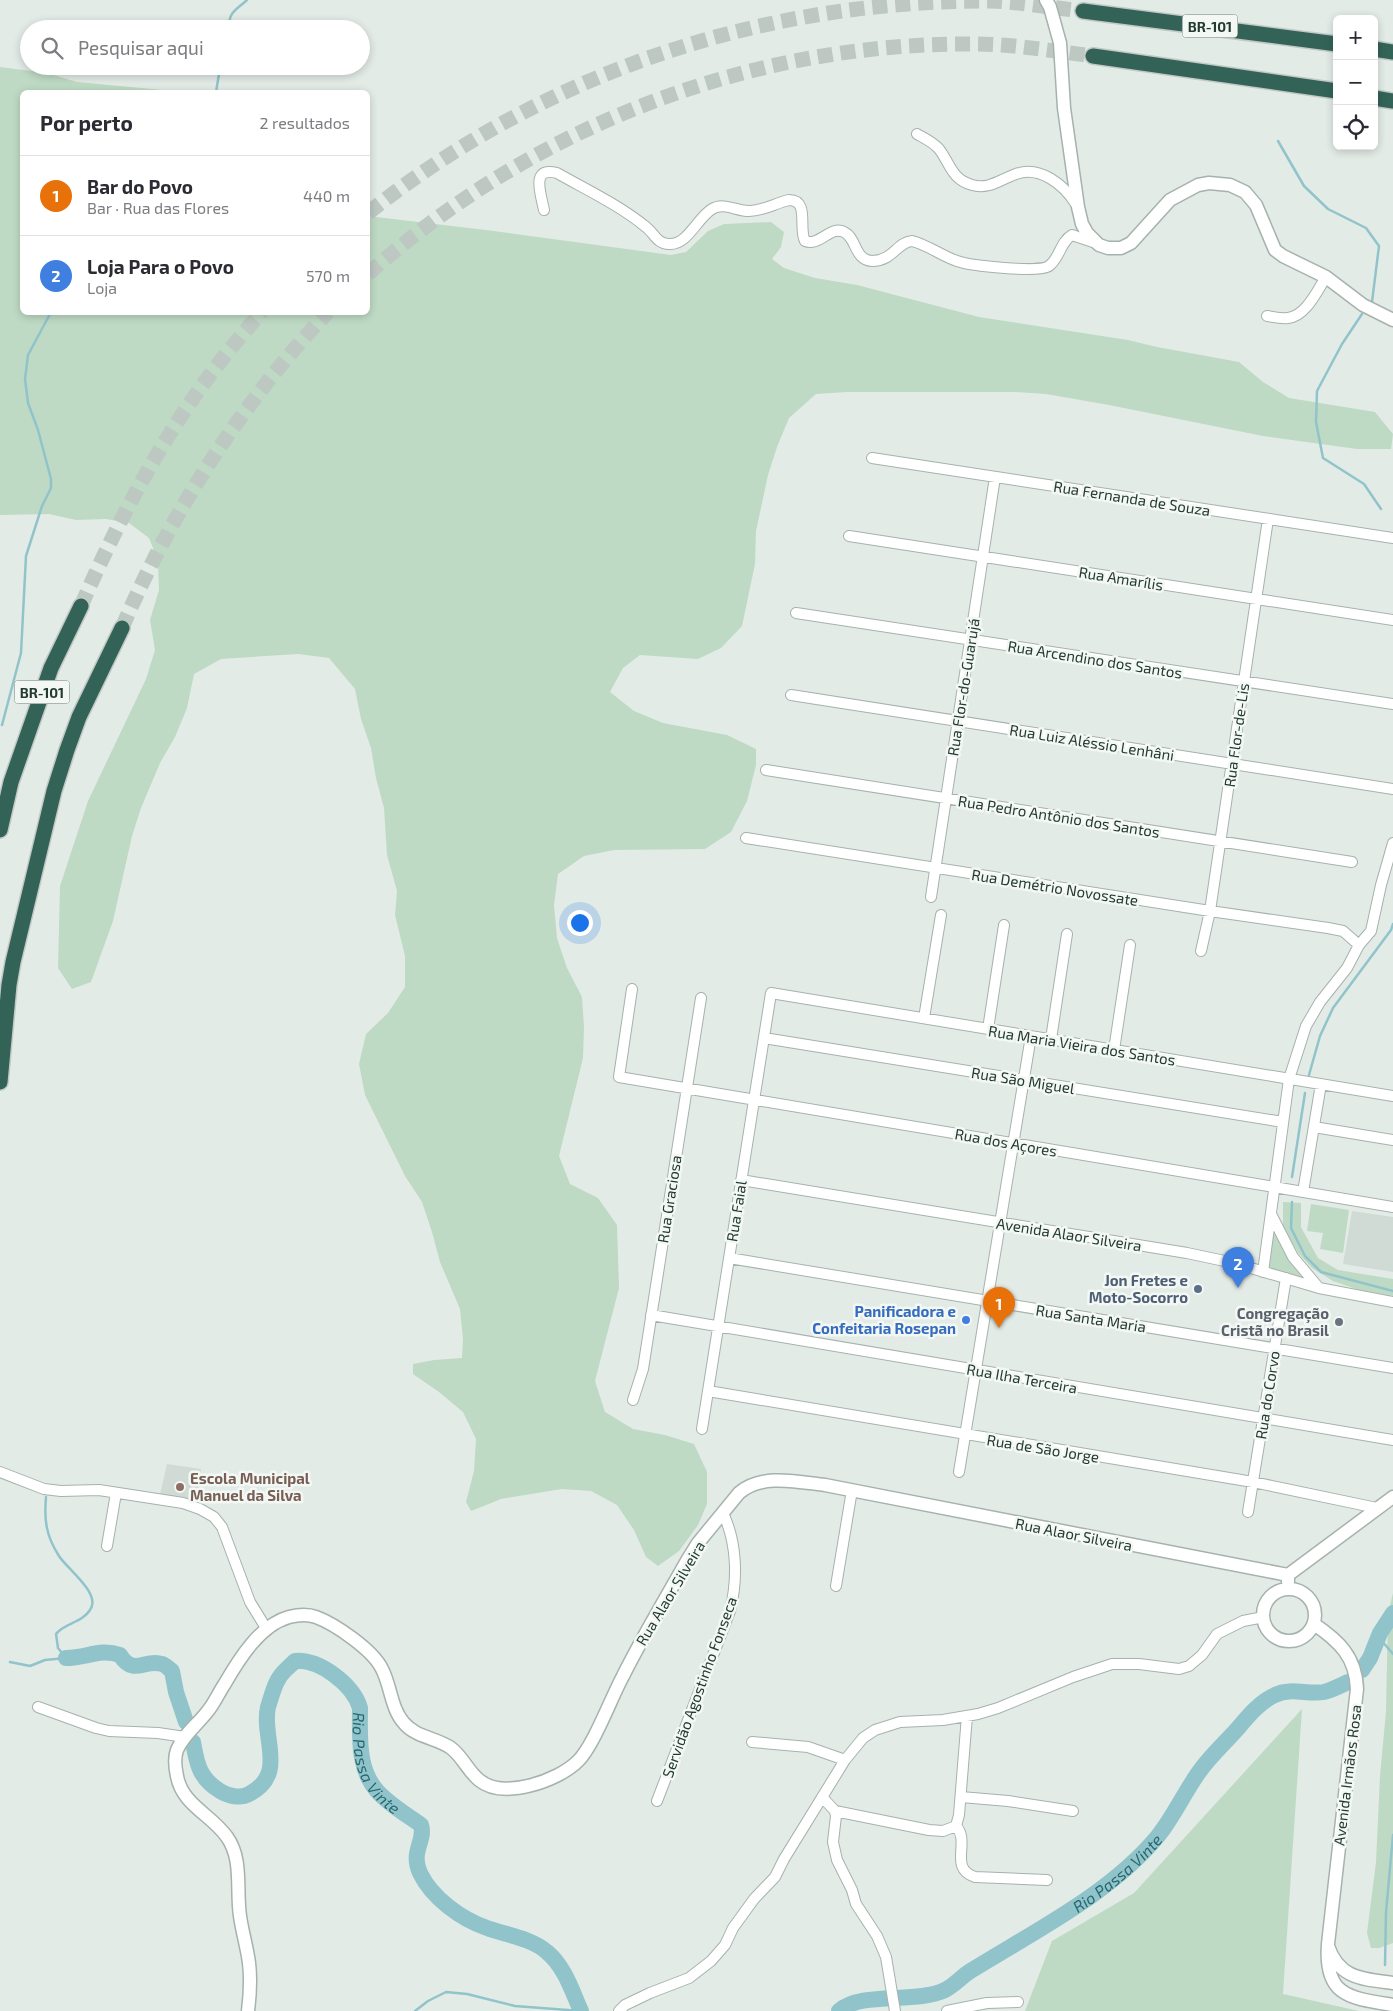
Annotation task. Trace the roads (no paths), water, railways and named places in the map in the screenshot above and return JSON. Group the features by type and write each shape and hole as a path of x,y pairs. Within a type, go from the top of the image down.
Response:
{"highway":[{"name":"BR-101","path":"1083,11 1333,43"},
{"path":"1378,50 1393,52"},
{"path":"1093,56 1333,90"},
{"path":"1378,99 1393,101"},
{"name":"BR-101","path":"0,830 12,782 51,668 81,606"},
{"name":"BR-101","path":"0,1082 12,962 54,791 79,717 122,628"}],"street":[{"path":"1046,0 1060,43 1064,108 1078,207 1082,224 1087,233 1099,245"},
{"path":"917,134 938,147 953,172 964,182 972,185 988,186 1018,173 1036,172 1063,186 1078,207"},
{"path":"544,210 540,191 540,178 548,170 558,173 623,211 647,228 663,244 671,245 684,239 706,212 715,207 724,206 756,211 784,201 794,200 802,210 803,236 805,241 814,242 838,230 842,230 864,259 872,261 889,257 903,243 912,241 959,262 980,266 1042,269 1053,262 1066,240 1072,235 1108,248 1121,248 1131,243 1170,200 1198,185 1220,182 1237,188 1250,198 1262,216 1268,238 1275,250 1283,256 1326,277 1363,306 1393,320"},
{"path":"1267,316 1286,319 1294,317 1311,300 1326,277"},
{"name":"Rua Fernanda de Souza","path":"872,458 1393,538"},
{"name":"Rua Flor-do-Guarujá","path":"932,897 995,477"},
{"name":"Rua Flor-de-Lis","path":"1201,951 1210,911 1268,519"},
{"name":"Rua Amarílis","path":"849,536 1393,620"},
{"name":"Rua Arcendino dos Santos","path":"796,613 1393,704"},
{"name":"Rua Luiz Aléssio Lenhâni","path":"791,695 1393,789"},
{"name":"Rua Pedro Antônio dos Santos","path":"766,770 1352,862"},
{"name":"Rua Demétrio Novossate","path":"746,838 1328,928 1342,932 1359,945"},
{"path":"1263,1272 1289,1079 1306,1026 1320,1002 1347,968 1359,945 1371,931 1393,843"},
{"path":"924,1018 941,915"},
{"path":"988,1029 1004,925"},
{"path":"1051,1039 1067,934"},
{"path":"1114,1050 1130,945"},
{"name":"Rua dos Açores","path":"632,989 619,1077 1393,1207"},
{"name":"Rua Maria Vieira dos Santos","path":"771,993 1393,1096"},
{"name":"Rua Faial","path":"702,1429 771,993"},
{"name":"Rua Graciosa","path":"633,1400 640,1381 651,1316 701,998"},
{"path":"959,1472 1031,1036"},
{"name":"Rua São Miguel","path":"764,1038 1283,1122"},
{"path":"1303,1192 1321,1084"},
{"path":"1314,1128 1393,1140"},
{"name":"Avenida Alaor Silveira","path":"741,1180 1187,1253 1319,1288 1393,1302"},
{"path":"1271,1213 1293,1257 1319,1288"},
{"name":"Rua Santa Maria","path":"729,1258 1393,1368"},
{"name":"Rua do Corvo","path":"1248,1512 1286,1278"},
{"name":"Rua Ilha Terceira","path":"651,1316 1393,1440"},
{"name":"Rua de São Jorge","path":"708,1392 1253,1482 1377,1508"},
{"path":"0,1472 44,1489 61,1491 99,1490 183,1503 200,1508 214,1517 226,1534 250,1602 266,1628 225,1682 208,1711 185,1737 178,1748 175,1759 177,1779 182,1791 197,1809 226,1836 232,1847 235,1858 240,1914 250,1964 248,2011"},
{"name":"Rua Alaor Silveira","path":"266,1628 288,1617 301,1615 313,1616 330,1624 362,1646 381,1666 390,1686 397,1714 405,1725 412,1731 453,1750 479,1780 488,1785 511,1789 540,1784 578,1762 587,1750 627,1667 698,1543 746,1487 764,1481 797,1482 852,1490 1288,1575"},
{"path":"836,1586 852,1490"},
{"path":"107,1546 116,1493"},
{"path":"1287,1589 1288,1575 1393,1497"},
{"name":"Servidão Agostinho Fonseca","path":"657,1801 734,1598 736,1586 734,1554 724,1513"},
{"path":"1287,1589 1302,1592 1310,1599 1315,1608 1314,1624 1304,1636 1289,1641 1274,1635 1267,1627 1264,1617 1265,1607 1270,1598 1277,1592 1287,1589"},
{"path":"619,2011 625,2005 650,1993 689,1978 711,1961 724,1945 733,1928 754,1899 776,1876 784,1858 845,1760 863,1738 887,1725 967,1716 998,1708 1072,1677 1112,1664 1139,1664 1178,1669 1188,1666 1195,1662 1208,1645 1224,1630 1243,1620 1264,1617"},
{"name":"Avenida Irmãos Rosa","path":"1314,1624 1334,1638 1345,1650 1355,1672 1357,1689 1326,1961 1330,1979 1348,1995"},
{"path":"38,1707 109,1731 158,1733 185,1737"},
{"path":"835,1811 929,1830 943,1831 956,1826 960,1815 967,1716"},
{"path":"752,1742 808,1747 845,1760"},
{"path":"822,1797 835,1811 834,1849 856,1904 883,1947 895,2010"},
{"path":"961,1797 1008,1801 1073,1811"},
{"path":"956,1826 960,1830 961,1836 962,1866 969,1875 1047,1880"},
{"path":"1328,1944 1332,1957 1344,1970 1362,1979 1393,1984"},
{"path":"1348,1995 1380,1997 1384,1995 1386,1989 1385,1985 1378,1981"},
{"path":"1348,1995 1368,2001 1393,2005"},
{"path":"948,2011 987,2003 1018,2002"}],"waterway":[{"path":"230,20 236,9 247,0"},
{"path":"216,90 219,75"},
{"path":"1278,141 1304,186 1328,209 1366,228 1379,246 1372,302"},
{"path":"1362,314 1342,344 1317,391 1316,422 1323,458 1364,484 1381,509"},
{"path":"2,725 21,653 26,556 42,506 51,488 51,479 38,430 28,403 25,379 28,355 49,315"},
{"path":"1309,1075 1320,1036 1333,1008 1391,930 1393,924"},
{"path":"1292,1177 1305,1093"},
{"path":"1292,1202 1291,1228 1305,1256 1321,1272 1393,1291"},
{"name":"Rio Passa Vinte","path":"46,1497 45,1513 51,1542 59,1556 88,1589 92,1604 87,1614 59,1630 56,1634 58,1648 66,1658"},
{"name":"Rio Passa Vinte","path":"1362,1670 1370,1658 1380,1633 1393,1613"},
{"path":"1380,1633 1381,1640 1393,1654"},
{"name":"Rio Passa Vinte","path":"66,1658 113,1653 120,1655 130,1665 140,1666 150,1663 165,1665 172,1671 176,1692 186,1722"},
{"path":"10,1662 30,1666 45,1660 66,1658"},
{"name":"Rio Passa Vinte","path":"193,1742 200,1770 207,1781 223,1793 238,1797 249,1794 261,1786 270,1766 268,1707 280,1676 295,1661 314,1664 334,1675 350,1690 360,1708 361,1752 366,1773 371,1783 388,1801 421,1825 422,1836 417,1852 417,1865 425,1882 440,1899 467,1919 541,1947 559,1965 581,2011"},
{"name":"Rio Passa Vinte","path":"839,2011 861,2001 919,1996 945,1990 969,1972 1071,1910 1118,1876 1139,1857 1164,1828 1203,1766 1260,1705 1281,1693 1293,1691 1324,1692 1348,1682"},
{"path":"1385,1965 1386,1912 1393,1835"},
{"path":"415,2011 428,2001 446,1992 467,1994 515,2006 581,2011"}],"tunnel":[{"path":"370,212 436,163 508,120 583,84 661,54 741,30 823,14 906,4 991,1 1083,11"},
{"path":"370,272 432,222 501,175 573,136 649,103 727,77 807,59 889,48 987,44 1093,56"},
{"path":"81,606 118,527 159,451 207,379 259,315"},
{"path":"122,628 162,543 211,461 266,383 325,315"}],"place":[{"name":"Loja Para o Povo","path":"1238,1288"},
{"name":"Jon Fretes e Moto-Socorro","path":"1198,1289"},
{"name":"Panificadora e Confeitaria Rosepan","path":"966,1320"},
{"name":"Congregação Cristã no Brasil","path":"1339,1322"},
{"name":"Bar do Povo","path":"999,1328"},
{"name":"Escola Municipal Manuel da Silva","path":"180,1487"}]}
